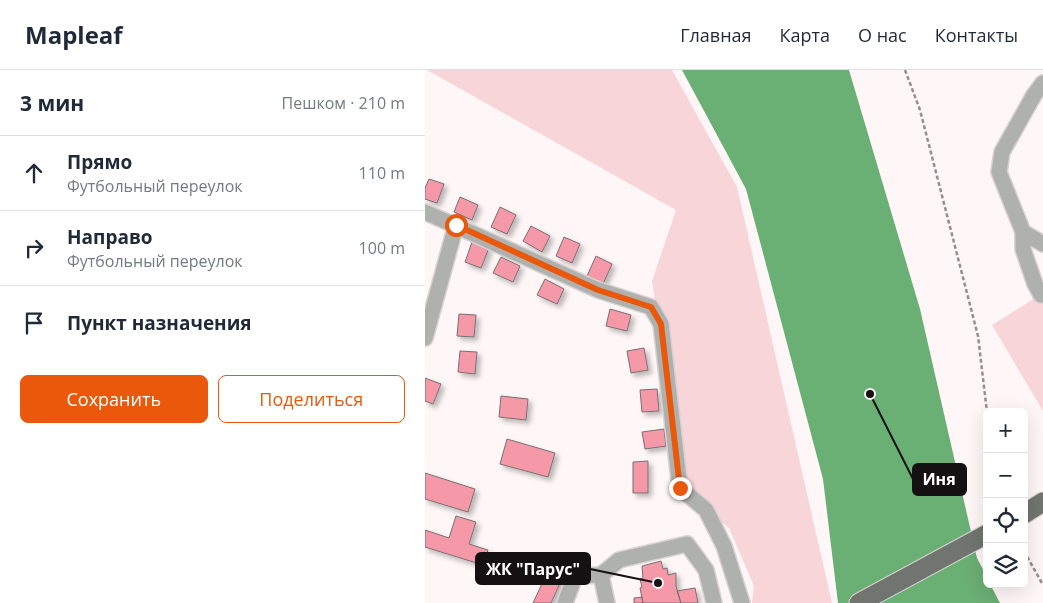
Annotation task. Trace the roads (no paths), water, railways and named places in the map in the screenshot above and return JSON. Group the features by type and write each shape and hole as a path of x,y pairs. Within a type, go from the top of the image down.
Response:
{"main road":[{"path":"1028,511 1043,502"},
{"path":"859,603 983,536"}],"street":[{"path":"1041,295 1035,284 1023,249 1023,232 999,172 1001,152 1043,83"},
{"path":"425,212 598,290 651,307 661,324 680,488 706,510 724,546 742,603"},
{"path":"425,338 456,225"},
{"path":"1023,232 1043,244"},
{"path":"565,603 575,576 601,575 619,560 687,544 706,570 714,603"},
{"path":"601,575 607,603"}],"place":[{"name":"Иня","path":"870,394"},
{"name":"ЖК \"Парус\"","path":"658,583"}]}
